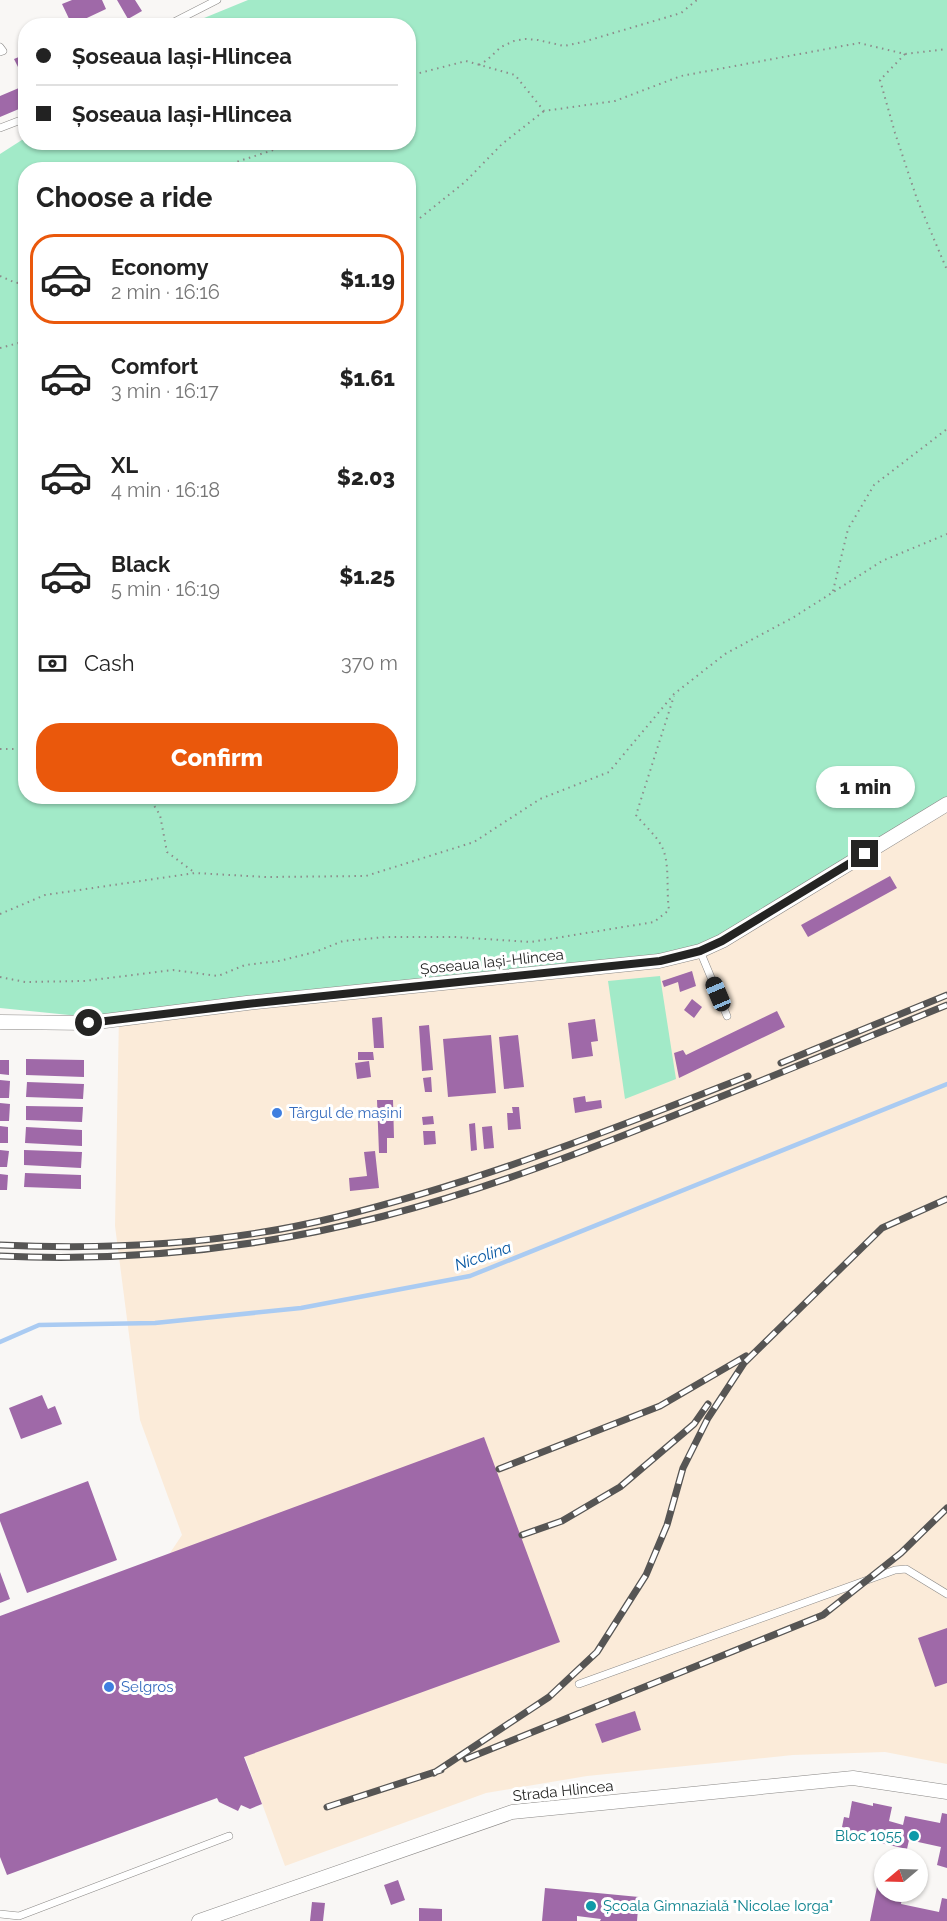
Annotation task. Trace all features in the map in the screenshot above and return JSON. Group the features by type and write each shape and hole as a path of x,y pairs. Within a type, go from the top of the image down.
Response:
{"street":[{"name":"Șoseaua Iași-Hlincea","path":"0,1022 89,1023 247,1004 660,961 700,951 722,941 947,804"},
{"name":"Strada Hlincea","path":"200,1921 512,1812 853,1778 947,1792"}],"lane":[{"path":"182,18 218,0"},
{"path":"0,46 3,51 0,52"},
{"path":"0,128 18,121"},
{"path":"700,951 727,1016"},
{"path":"579,1684 895,1570 906,1569 947,1594"},
{"path":"0,1914 19,1916 229,1836"}],"path":[{"path":"479,65 501,47 514,41 538,40 564,46 583,42 681,13 697,0"},
{"path":"420,218 465,182 502,144 544,111 615,101 681,76 859,43 905,54 947,49"},
{"path":"905,54 880,80 917,198 947,270"},
{"path":"416,74 466,61 515,75 544,111"},
{"path":"236,162 273,150"},
{"path":"0,276 18,283"},
{"path":"0,348 18,343"},
{"path":"832,592 848,529 874,484 947,429"},
{"path":"0,914 45,896 195,873 266,877 366,876 474,842 540,799 609,772 674,694 725,654 794,617 882,561 947,534"},
{"path":"0,977 25,982 52,982 84,981 173,970 218,975 245,965 279,961 315,952 343,941 386,937 432,937 531,942 654,922 669,910 666,890 667,870 662,847 636,815 674,694"},
{"path":"0,749 18,749"},
{"path":"153,804 160,815 167,852 195,873"}],"shaded area":[{"path":"947,798 947,1764 885,1752 793,1755 587,1776 486,1793 285,1866 170,1553 182,1535 140,1420 115,1226 119,1015"}],"green space":[{"path":"248,0 947,0 947,798 693,953 89,1017 0,1008 0,154 18,142 18,150 416,150 416,18 204,18"},
{"path":"660,976 676,1079 625,1099 608,981"}],"building":[{"path":"72,0 102,0 106,9 87,18 69,18 62,4"},
{"path":"117,0 135,0 142,11 127,18"},
{"path":"18,88 18,109 0,117 0,96"},
{"path":"890,876 897,888 808,937 801,925"},
{"path":"692,971 696,986 680,992 678,982 664,987 662,981"},
{"path":"692,999 702,1007 694,1018 684,1010"},
{"path":"777,1011 785,1027 679,1078 674,1053 683,1050 686,1055"},
{"path":"382,1017 384,1048 374,1048 372,1018"},
{"path":"595,1019 598,1041 591,1042 593,1056 572,1059 568,1023"},
{"path":"429,1025 433,1070 422,1071 419,1026"},
{"path":"491,1035 496,1093 448,1097 443,1039"},
{"path":"518,1035 524,1087 504,1089 499,1037"},
{"path":"358,1052 373,1052 374,1060 358,1060"},
{"path":"26,1059 84,1060 84,1077 26,1075"},
{"path":"0,1060 9,1060 9,1075 0,1074"},
{"path":"369,1061 371,1077 357,1079 355,1063"},
{"path":"431,1077 432,1092 425,1092 423,1078"},
{"path":"0,1080 10,1081 9,1098 0,1098"},
{"path":"27,1082 84,1084 83,1099 26,1097"},
{"path":"585,1096 586,1102 601,1100 602,1108 575,1113 573,1098"},
{"path":"377,1100 393,1100 394,1138 387,1138 387,1153 379,1153"},
{"path":"0,1103 10,1104 9,1121 0,1121"},
{"path":"26,1106 83,1107 82,1122 26,1120"},
{"path":"512,1107 519,1107 521,1129 508,1130 507,1113 513,1113"},
{"path":"433,1116 434,1124 423,1125 422,1117"},
{"path":"475,1123 477,1150 471,1151 469,1124"},
{"path":"0,1126 8,1127 8,1143 0,1143"},
{"path":"492,1126 494,1148 484,1149 482,1127"},
{"path":"26,1127 82,1130 82,1146 25,1143"},
{"path":"423,1131 435,1131 436,1144 424,1145"},
{"path":"0,1150 9,1151 7,1167 0,1167"},
{"path":"24,1150 82,1152 81,1168 24,1165"},
{"path":"375,1151 379,1188 350,1191 349,1178 367,1176 364,1152"},
{"path":"25,1173 81,1175 81,1189 24,1187"},
{"path":"0,1174 8,1175 7,1190 0,1190"},
{"path":"42,1395 48,1409 55,1406 62,1424 21,1439 9,1408"},
{"path":"484,1437 560,1642 244,1757 262,1804 250,1809 241,1805 238,1811 219,1802 217,1798 7,1875 0,1857 0,1616"},
{"path":"88,1481 117,1560 27,1593 0,1521 0,1514"},
{"path":"0,1572 10,1599 0,1603"},
{"path":"947,1628 947,1683 935,1687 918,1638"},
{"path":"635,1711 641,1730 602,1743 595,1724"},
{"name":"Bloc 1055","path":"852,1801 873,1806 873,1803 892,1807 889,1821 903,1825 905,1816 940,1823 942,1813 947,1814 947,1868 937,1865 941,1847 909,1840 907,1848 880,1843 882,1834 869,1831 866,1843 840,1837 844,1817 849,1818"},
{"path":"398,1880 405,1900 391,1905 384,1885"},
{"name":"Școala Gimnazială \"Nicolae Iorga\"","path":"545,1888 639,1897 637,1921 600,1921 601,1919 577,1916 577,1921 542,1921"},
{"path":"942,1898 947,1899 947,1921 870,1921 874,1902 901,1902 901,1904 939,1912"},
{"path":"312,1902 325,1903 323,1921 310,1921"},
{"path":"419,1908 442,1909 442,1921 419,1921"}],"waterway":[{"name":"Nicolina","path":"0,1342 39,1325 155,1323 301,1308 470,1276 947,1084"}],"railway":[{"path":"781,1063 947,995"},
{"path":"0,1256 97,1257 194,1250 290,1237 384,1216 458,1195 568,1157 947,1005"},
{"path":"0,1245 84,1247 170,1243 254,1233 337,1217 494,1171 596,1135 748,1076"},
{"path":"434,1773 549,1697 597,1652 646,1575 667,1525 683,1468 708,1418 744,1363 882,1228 947,1199"},
{"path":"499,1469 660,1406 746,1356"},
{"path":"522,1535 562,1521 620,1487 694,1424 708,1404"},
{"path":"466,1759 823,1615 901,1553 947,1508"},
{"path":"327,1807 441,1770"}],"place":[{"name":"Târgul de mașini","path":"277,1113"},
{"name":"Selgros","path":"109,1687"},
{"name":"Bloc 1055","path":"914,1836"},
{"name":"Școala Gimnazială \"Nicolae Iorga\"","path":"591,1906"}],"route":[{"path":"89,1023 247,1004 660,961 700,951 722,941 865,854"}]}
